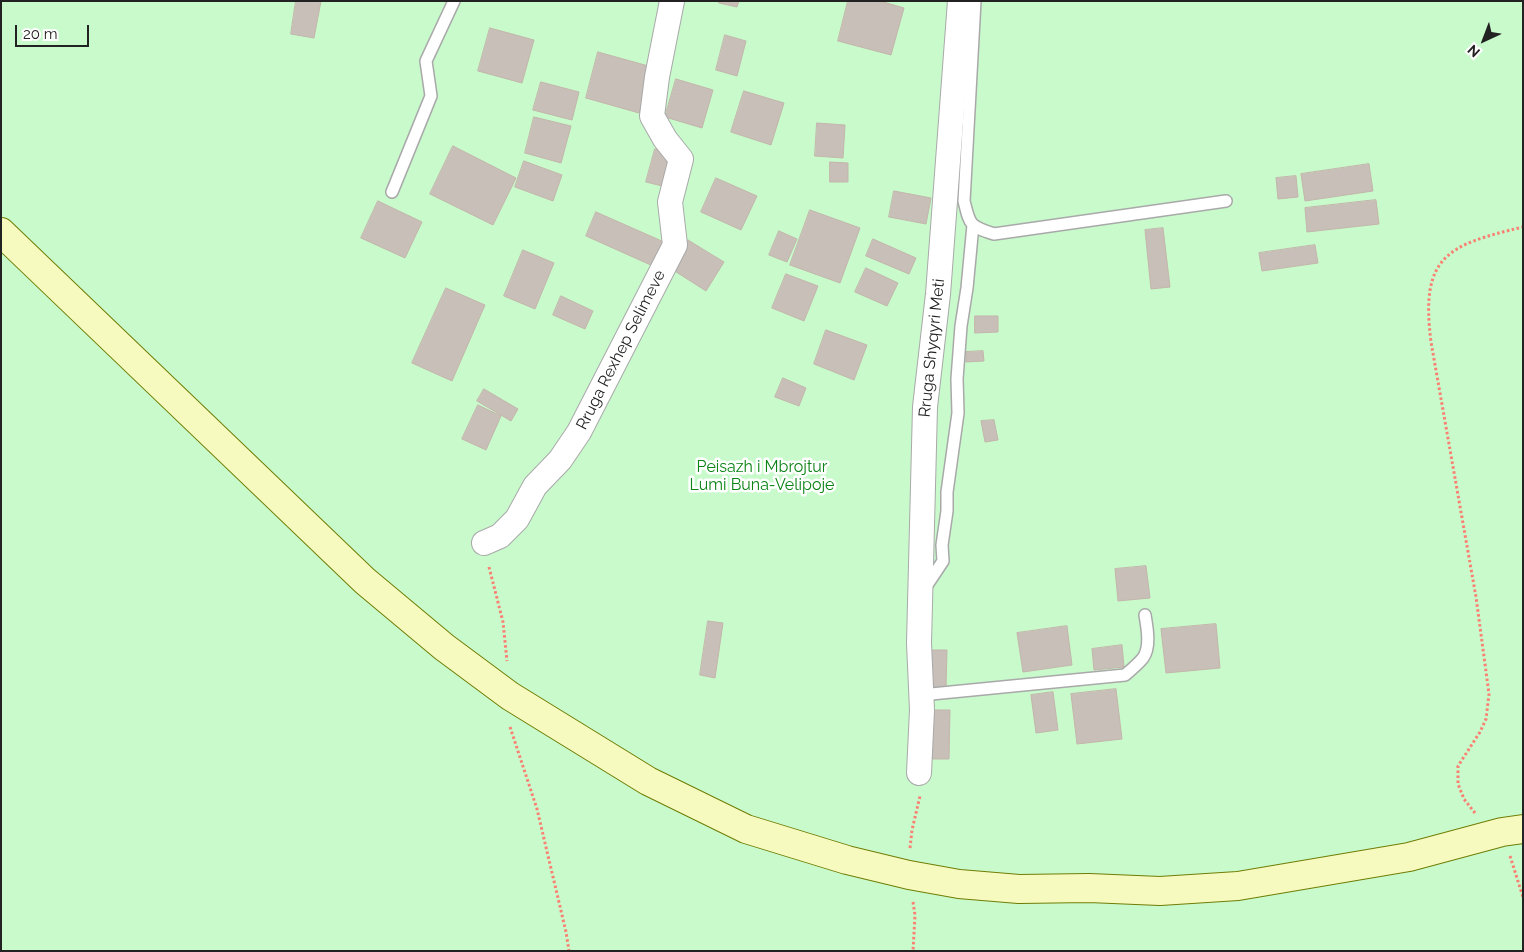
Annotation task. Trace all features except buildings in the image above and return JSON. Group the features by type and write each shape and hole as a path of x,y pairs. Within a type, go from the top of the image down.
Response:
{"main road":[{"path":"1,232 365,581 444,647 510,696 648,781 746,829 847,860 959,884 1019,888 1160,891 1238,886 1409,857 1512,831"}],"street":[{"name":"Rruga Rexhep Selimeve","path":"484,543 500,536 516,519 535,486 560,460 579,432 675,245 670,202 681,159 664,139 652,116 657,78 672,1"},
{"name":"Rruga Shyqyri Meti","path":"920,773 922,710 919,643 925,407 938,294 960,1"}],"lane":[{"path":"392,192 431,96 426,61 454,1"},
{"path":"975,1 964,200 968,221 979,229 994,234 1226,201"},
{"path":"920,595 942,561 947,492 958,413 961,326 968,288 974,225"},
{"path":"921,695 1125,675 1144,657 1147,630 1145,615"}],"path":[{"path":"1523,227 1464,244 1446,256 1434,274 1428,318 1476,597 1489,694 1486,719 1458,766 1458,784 1464,799 1473,812 1512,831 1523,898"},
{"path":"484,543 503,622 508,667"},
{"path":"518,755 538,809 566,932 568,951"}],"green space":[{"name":"Peisazh i Mbrojtur Lumi Buna-Velipoje","path":"1,1 1523,1 1523,951 1,951"}]}
